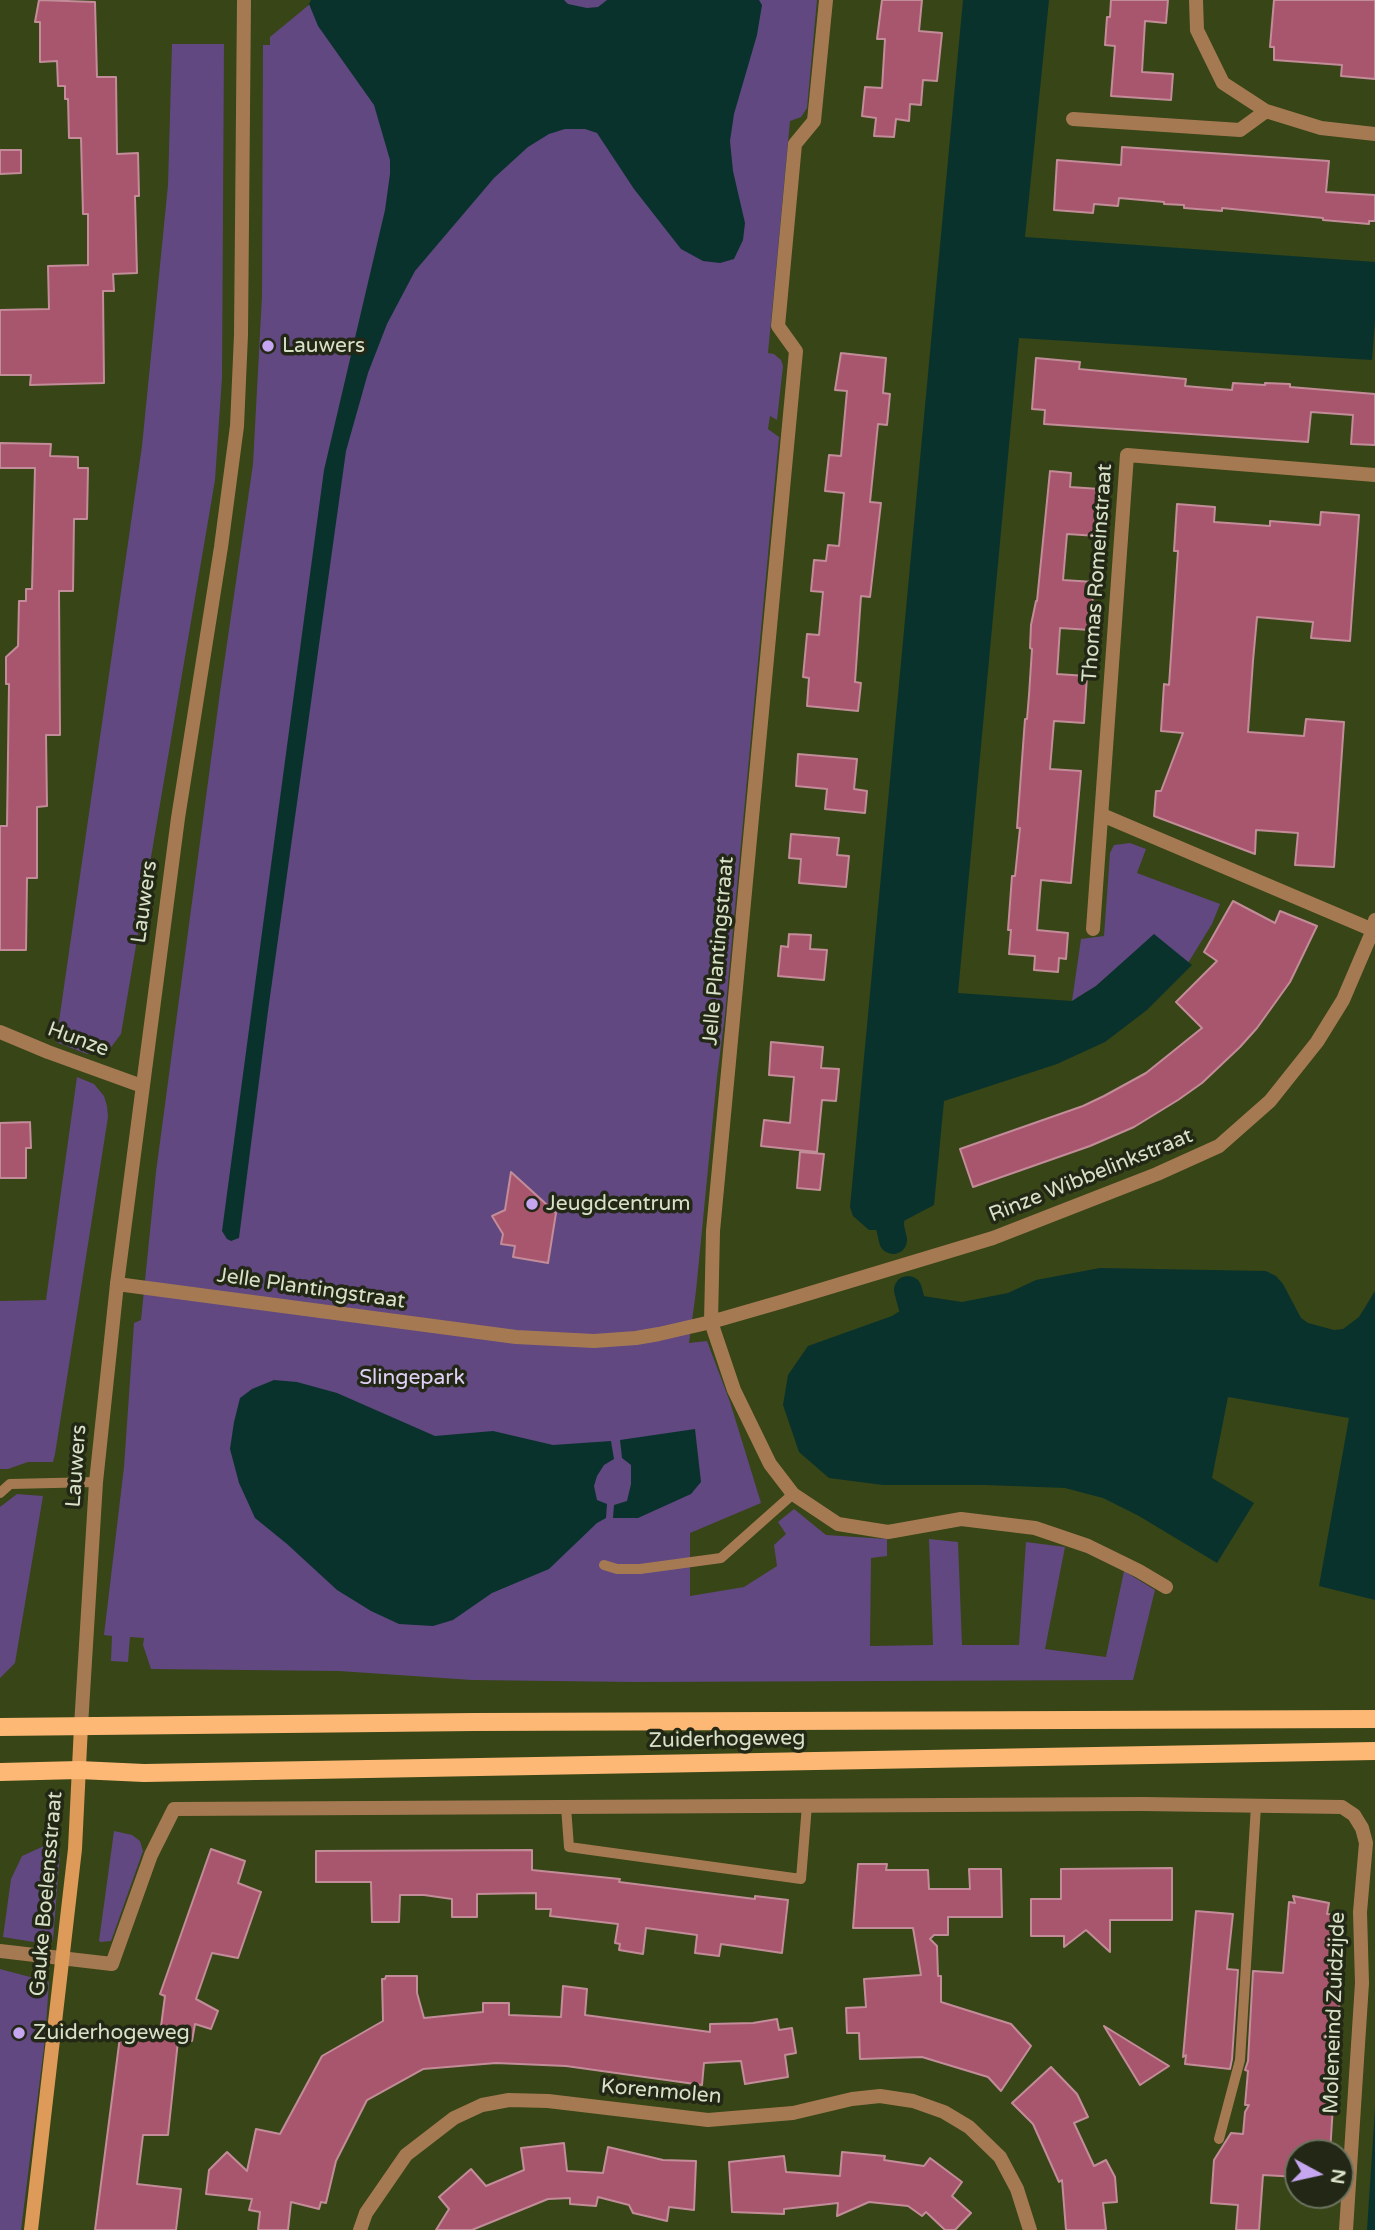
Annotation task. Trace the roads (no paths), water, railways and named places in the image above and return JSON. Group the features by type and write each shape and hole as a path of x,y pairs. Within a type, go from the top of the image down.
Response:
{"main road":[{"name":"Zuiderhogeweg","path":"0,1727 489,1722 1374,1719"},
{"path":"79,1770 82,1726"},
{"name":"Zuiderhogeweg","path":"0,1772 79,1770 158,1773 1373,1751"},
{"name":"Gauke Boelensstraat","path":"31,2230 64,1960 75,1849 79,1770"}],"street":[{"name":"Lauwers","path":"82,1726 96,1482 117,1284 178,818 221,547 237,426 241,335 244,0"},
{"name":"Jelle Plantingstraat","path":"117,1284 516,1337 594,1341 636,1338 711,1322 713,1231 796,351 778,326 795,144 814,121 826,0"},
{"path":"1196,0 1197,30 1223,83 1266,111 1321,128 1375,134"},
{"path":"1073,119 1240,130 1266,111"},
{"name":"Thomas Romeinstraat","path":"1093,929 1127,455 1375,475"},
{"path":"1102,815 1374,925"},
{"name":"Rinze Wibbelinkstraat","path":"711,1322 993,1238 1144,1179 1219,1146 1270,1101 1317,1042 1343,1000 1374,925"},
{"name":"Hunze","path":"0,1032 142,1086"},
{"path":"711,1322 734,1390 771,1464 793,1494 838,1524 888,1532 961,1519 1035,1528 1088,1546 1166,1587"},
{"path":"0,1951 112,1964 151,1855 174,1809 807,1805 1256,1806"},
{"name":"Moleneind Zuidzijde","path":"1256,1806 1342,1807 1354,1815 1362,1828 1366,1843 1360,1912 1362,1983 1346,2230"},
{"name":"Korenmolen","path":"360,2230 366,2213 406,2155 454,2118 482,2105 509,2100 548,2101 708,2120 793,2113 852,2099 880,2096 913,2101 944,2112 969,2127 1000,2157 1017,2189 1030,2230"}],"lane":[{"path":"0,1493 10,1484 96,1482"},
{"path":"604,1565 617,1569 640,1569 721,1558 793,1494"},
{"path":"566,1807 569,1847 801,1879 807,1805"},
{"path":"1219,2140 1240,2060 1256,1806"}],"water":[{"path":"311,0 564,0 568,4 587,8 598,7 607,0 759,0 762,5 757,35 734,114 730,141 733,171 745,223 743,240 734,259 720,263 703,261 681,249 634,189 597,133 585,129 565,129 549,134 528,147 494,178 415,271 387,324 368,373 346,451 239,1238 231,1241 222,1231 324,470 385,210 390,174 390,160 374,105 318,26 309,4"},
{"path":"963,0 1049,0 1025,237 1375,262 1375,321 1372,360 1019,338 958,993 1072,1001 1096,986 1154,934 1192,965 1147,1010 1105,1042 1057,1064 944,1101 934,1205 898,1224 869,1230 853,1216 850,1207"},
{"path":"1100,1268 1266,1271 1276,1276 1283,1284 1301,1318 1308,1323 1334,1330 1343,1329 1359,1317 1375,1291 1375,1600 1319,1586 1349,1418 1228,1397 1212,1478 1254,1503 1217,1563 1139,1516 1103,1498 1065,1488 883,1485 829,1478 799,1452 783,1405 788,1375 808,1346 892,1316 923,1296 962,1302 1008,1293 1036,1280"},
{"path":"274,1380 297,1382 337,1393 435,1436 493,1431 553,1445 611,1441 614,1459 604,1465 594,1486 597,1500 607,1504 606,1518 597,1523 549,1569 492,1593 453,1620 433,1626 399,1624 337,1590 255,1518 239,1483 230,1449 240,1398 252,1389"},
{"path":"695,1429 701,1482 691,1494 638,1518 613,1518 614,1505 627,1501 631,1484 631,1465 622,1458 620,1440"},
{"path":"1375,2108 1375,2230 1367,2230"}],"waterway":[{"path":"891,1191 890,1227 893,1240"},
{"path":"908,1290 912,1305"}],"place":[{"name":"Lauwers","path":"268,346"},
{"name":"Jeugdcentrum","path":"532,1204"},
{"name":"Zuiderhogeweg","path":"19,2033"}],"park label":[{"name":"Slingepark","path":"412,1378"}]}
